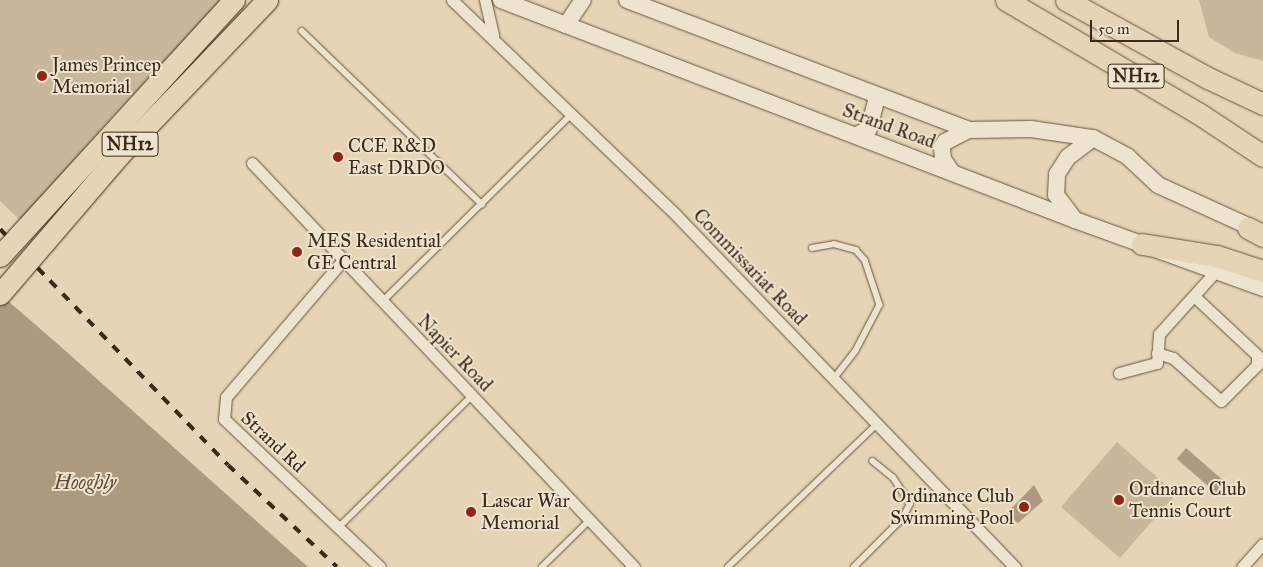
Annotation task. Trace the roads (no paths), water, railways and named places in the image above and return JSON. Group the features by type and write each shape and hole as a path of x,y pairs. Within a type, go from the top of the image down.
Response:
{"highway":[{"name":"NH12","path":"0,256 234,0"},
{"name":"NH12","path":"0,294 120,154 267,0"},
{"name":"NH12","path":"1006,0 1198,113 1263,156"},
{"name":"NH12","path":"1066,0 1208,78 1263,104"},
{"path":"1198,113 1263,144"},
{"path":"1142,244 1217,256 1263,271"}],"main road":[{"name":"Strand Road","path":"501,0 951,170 1075,220 1263,288"},
{"path":"566,25 583,0"},
{"name":"Strand Road","path":"627,0 876,97 969,130 1031,129 1093,138 1128,157 1158,185 1258,232"},
{"path":"857,136 869,130 876,97"},
{"path":"951,170 943,159 942,147 945,142 969,130"},
{"path":"1075,220 1056,195 1057,174 1068,157 1093,138"}],"street":[{"name":"Commissariat Road","path":"452,0 493,36 571,115 676,215 1015,567"},
{"path":"485,0 493,36"},
{"name":"Napier Road","path":"252,164 634,567"},
{"name":"Strand Rd","path":"344,260 226,398 224,419 380,567"},
{"path":"1119,373 1156,364 1159,334 1216,270"},
{"path":"1157,353 1173,358 1221,401 1258,365 1257,355 1194,296"},
{"path":"1242,567 1263,544"}],"lane":[{"path":"302,31 482,204"},
{"path":"382,302 571,115"},
{"path":"812,248 834,244 856,250 865,260 880,304 856,351 834,379"},
{"path":"338,528 472,396"},
{"path":"728,567 877,424"},
{"path":"854,567 902,519 910,504 893,478 873,462"},
{"path":"542,567 590,520"}],"water":[{"name":"Hooghly","path":"0,294 60,346 308,567 0,567"},
{"path":"1186,448 1225,482 1216,493 1177,459"},
{"name":"Ordinance Club Swimming Pool","path":"1034,485 1043,501 1018,523 1006,514"}],"railway":[{"path":"0,229 228,465 337,567"}],"place":[{"name":"James Princep Memorial","path":"42,76"},
{"name":"CCE R&D East DRDO","path":"338,157"},
{"name":"MES Residential GE Central","path":"297,252"},
{"name":"Ordnance Club Tennis Court","path":"1119,500"},
{"name":"Ordinance Club Swimming Pool","path":"1024,507"},
{"name":"Lascar War Memorial","path":"471,512"}]}
